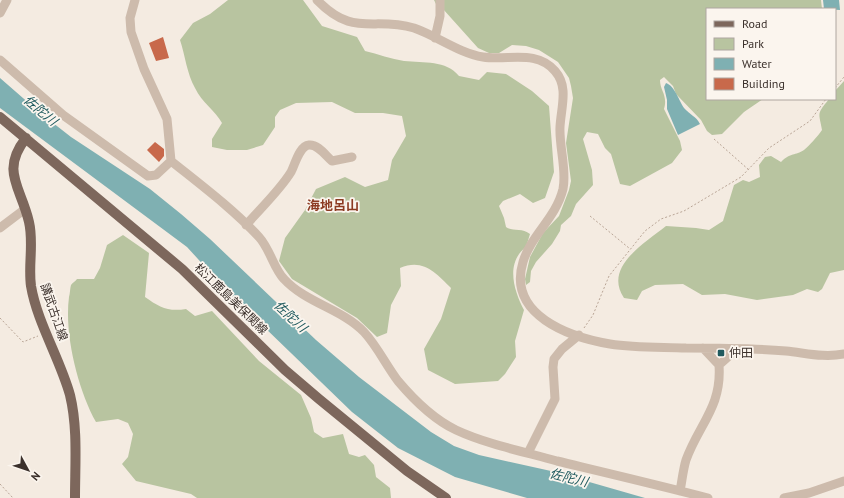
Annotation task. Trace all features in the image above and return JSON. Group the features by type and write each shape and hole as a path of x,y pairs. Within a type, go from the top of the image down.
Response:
{"main road":[{"name":"松江鹿島美保関線","path":"0,117 182,269 285,370 407,471 446,498"},
{"name":"講武古江線","path":"26,138 13,154 11,165 13,176 25,209 31,232 31,285 70,394 74,419 75,498"}],"street":[{"path":"0,13 7,0"},
{"path":"135,0 130,18 130,28 144,69 167,120 171,161 260,238 270,252 282,278 294,288 354,323 364,332 398,380 418,402 435,417 456,430 528,453 708,498"},
{"path":"317,0 338,17 351,23 403,25 469,53 484,57 521,57 537,59 547,63 560,79 563,86 564,99 560,142 564,186 560,200 553,215 531,244 523,260 520,276 521,290 528,305 538,316 552,324 579,335 609,344 640,347 786,351 824,356 844,354"},
{"path":"435,38 440,16 440,0"},
{"path":"0,60 63,115 148,176 156,175 171,161"},
{"path":"246,225 288,176 300,153 306,146 310,145 316,147 332,161 339,161 352,157"},
{"path":"0,228 25,209"},
{"path":"528,453 554,399 554,359 562,349 579,335"},
{"path":"680,491 686,461 710,414 720,380 719,365 703,348"},
{"path":"719,365 737,349"},
{"path":"784,498 809,493 844,481"}],"path":[{"path":"836,87 844,76"},
{"path":"579,335 591,319 609,276 630,249 656,223 697,204 741,177 769,148 810,121 825,100"},
{"path":"714,139 749,170"},
{"path":"590,216 630,249"},
{"path":"0,318 23,342 47,333"},
{"path":"0,484 13,498"}],"green space":[{"path":"228,0 303,0 322,26 357,37 365,51 404,61 434,63 448,67 459,76 479,80 487,72 506,74 532,91 549,106 554,172 545,198 533,203 520,194 503,201 499,206 506,227 530,234 526,247 515,261 513,277 517,294 524,310 515,341 516,357 505,374 498,381 455,384 428,370 424,349 441,319 451,288 434,272 422,266 416,265 408,265 400,268 401,286 391,305 387,333 377,337 357,318 292,279 279,261 285,238 305,210 316,189 345,177 365,187 388,180 392,160 406,136 402,116 383,113 355,113 332,102 296,103 280,110 275,117 275,127 263,145 247,150 227,150 212,147 212,139 222,123 201,98 192,83 180,40 193,23 210,14"},
{"path":"434,0 821,0 822,8 706,8 706,100 762,100 744,112 722,134 712,135 707,131 701,120 676,94 673,86 664,77 660,80 660,84 665,100 664,109 680,141 682,150 672,163 630,186 620,184 611,154 605,148 598,134 587,132 583,139 592,170 593,185 576,204 571,216 561,225 560,231 552,244 536,262 531,271 530,282 526,285 525,279 530,257 543,233 559,216 571,181 566,143 573,98 569,78 558,62 539,50 526,46 512,45 499,53 489,53 478,48 443,9 437,6"},
{"path":"844,81 844,270 830,273 822,289 818,292 807,289 793,295 757,300 725,294 702,295 683,284 655,285 642,291 637,300 624,298 619,287 619,276 629,257 638,248 666,226 709,230 723,221 734,185 743,180 749,182 760,177 759,165 765,157 771,156 781,162 790,155 804,150 816,138 822,130 819,116 820,111 828,100 836,100 836,90"},
{"path":"123,235 149,253 145,297 164,308 174,310 186,309 195,316 212,311 259,361 301,395 311,418 314,432 323,438 343,434 349,454 359,457 365,455 374,465 376,477 390,488 391,498 197,498 191,494 136,481 122,464 128,457 133,434 128,423 118,419 96,422 89,409 78,378 74,361 68,312 71,285 77,279 94,279 100,268 107,245"}],"water":[{"path":"823,0 839,0 840,10 836,10 836,8 824,8"},
{"name":"佐陀川","path":"0,78 39,112 71,137 150,189 181,214 210,239 316,340 359,377 431,432 454,446 479,455 551,471 645,498 527,498 455,477 398,448 352,412 230,294 187,247 0,108"},
{"path":"666,83 672,87 684,108 697,119 700,124 678,135 667,109 667,100 664,87"}],"building":[{"path":"163,37 169,58 156,61 149,43"},
{"path":"155,142 164,149 164,156 159,162 147,150"}],"place":[{"name":"仲田","path":"721,353"}],"district":[{"name":"海地呂山","path":"333,205"}]}
